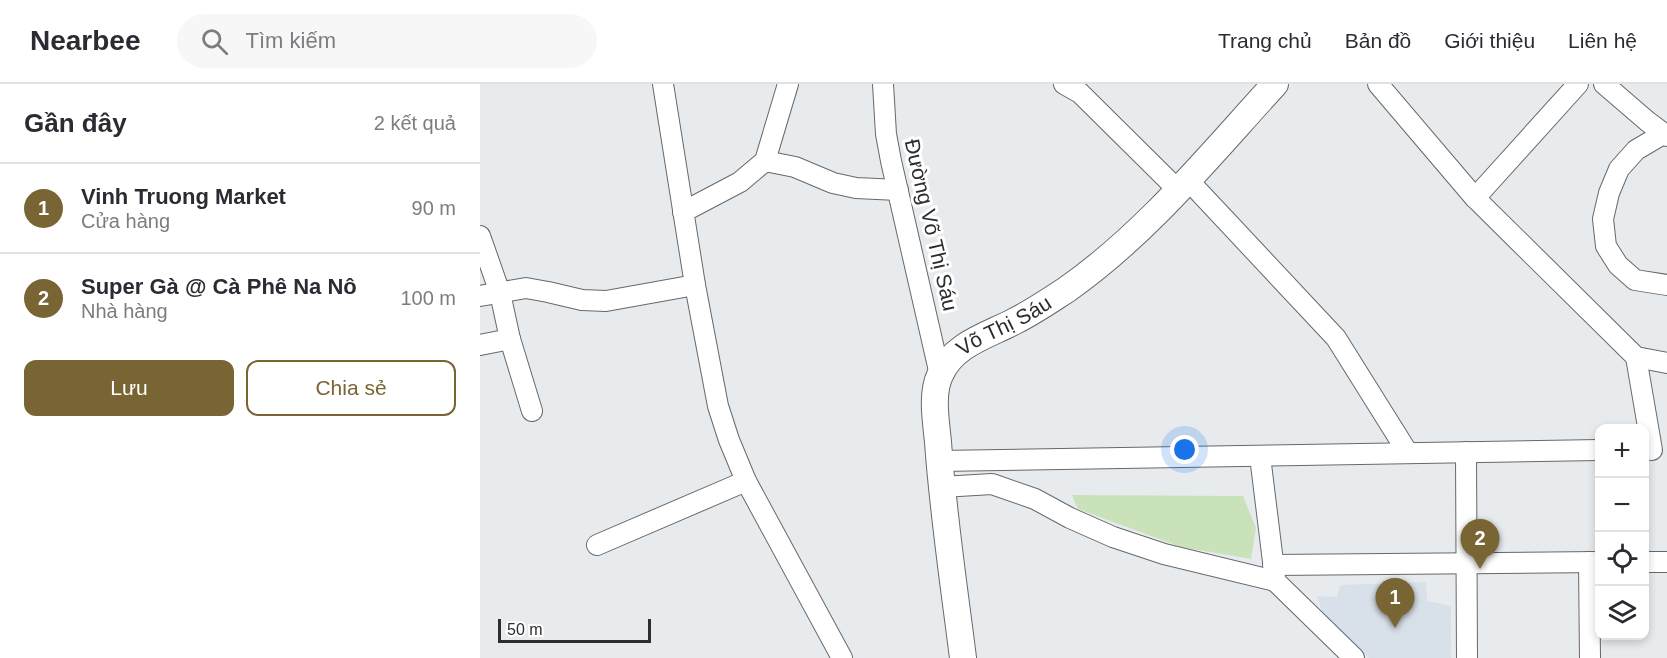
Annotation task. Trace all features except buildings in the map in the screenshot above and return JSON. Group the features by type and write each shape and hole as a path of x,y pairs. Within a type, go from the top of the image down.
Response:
{"main road":[{"name":"Võ Thị Sáu","path":"963,658 939,461 935,405 940,375 954,354 970,342 1030,313 1087,274 1125,242 1183,185 1275,84"}],"street":[{"path":"663,84 695,285 718,406 746,481 842,658"},
{"path":"683,212 740,182 765,161 788,84"},
{"name":"Đường Võ Thị Sáu","path":"883,84 886,134 940,375"},
{"path":"1064,84 1080,93 1183,185 1336,339 1408,453"},
{"path":"1378,84 1476,198 1636,357 1667,363"},
{"path":"1476,198 1578,84"},
{"path":"1604,84 1665,135 1636,150 1619,170 1603,219 1606,246 1618,265 1635,280 1667,285"},
{"path":"765,161 795,166 833,183 856,188 898,190"},
{"path":"480,236 500,293 510,339 532,411"},
{"path":"480,296 526,288 582,300 606,301 695,285"},
{"path":"480,345 510,339"},
{"path":"1636,357 1654,450"},
{"path":"939,461 1595,450"},
{"path":"1466,452 1467,658"},
{"path":"1260,456 1274,573 1354,658"},
{"path":"597,544 746,481"},
{"path":"942,487 992,483 1035,499 1113,537 1164,554 1274,573 1466,563 1594,562 1590,658"},
{"path":"1649,562 1667,562"}],"shaded area":[{"path":"1426,582 1427,601 1451,606 1451,658 1369,658 1322,612 1317,596 1337,597 1340,585"}],"green space":[{"path":"1072,495 1243,496 1256,528 1251,559 1181,547 1078,509"}],"place":[{"name":"Super Gà @ Cà Phê Na Nô","path":"1480,569"},
{"name":"Vinh Truong Market","path":"1395,628"}]}
